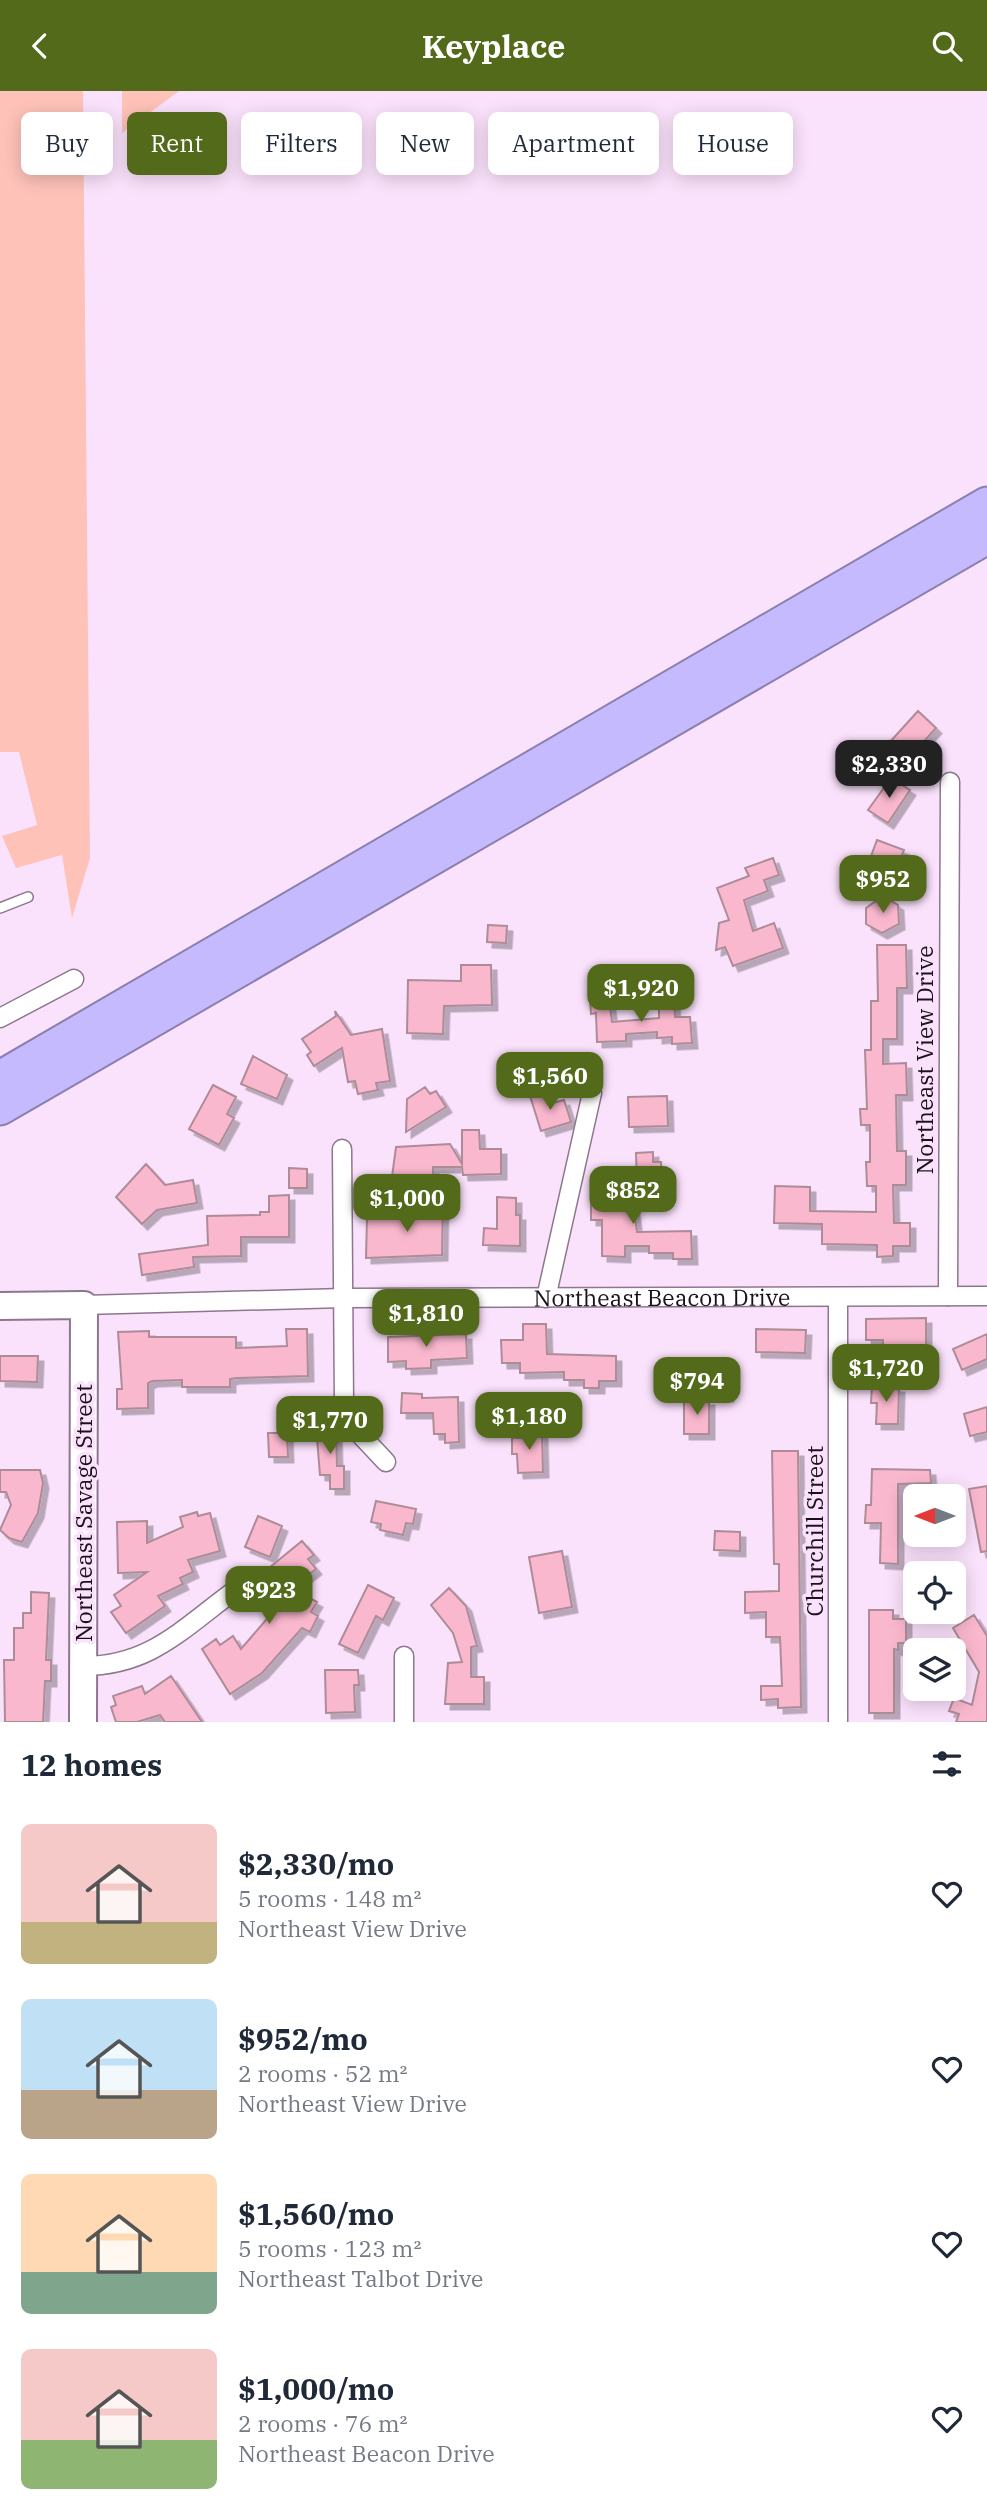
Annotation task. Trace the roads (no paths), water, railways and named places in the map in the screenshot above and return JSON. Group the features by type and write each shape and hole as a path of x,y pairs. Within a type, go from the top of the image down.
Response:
{"highway":[{"path":"0,1078 987,504"},
{"path":"0,1108 987,537"}],"street":[{"name":"Northeast View Drive","path":"948,1296 950,782"},
{"path":"0,1018 74,979"},
{"path":"546,1298 592,1093"},
{"path":"342,1149 344,1404 356,1430 386,1462"},
{"name":"Northeast Beacon Drive","path":"0,1306 343,1298 987,1296"},
{"name":"Churchill Street","path":"838,1297 838,1722"},
{"name":"Northeast Savage Street","path":"83,1722 84,1305"},
{"path":"83,1667 112,1667 149,1653 234,1591"},
{"path":"404,1656 404,1722"}],"lane":[{"path":"0,908 28,897"}]}
